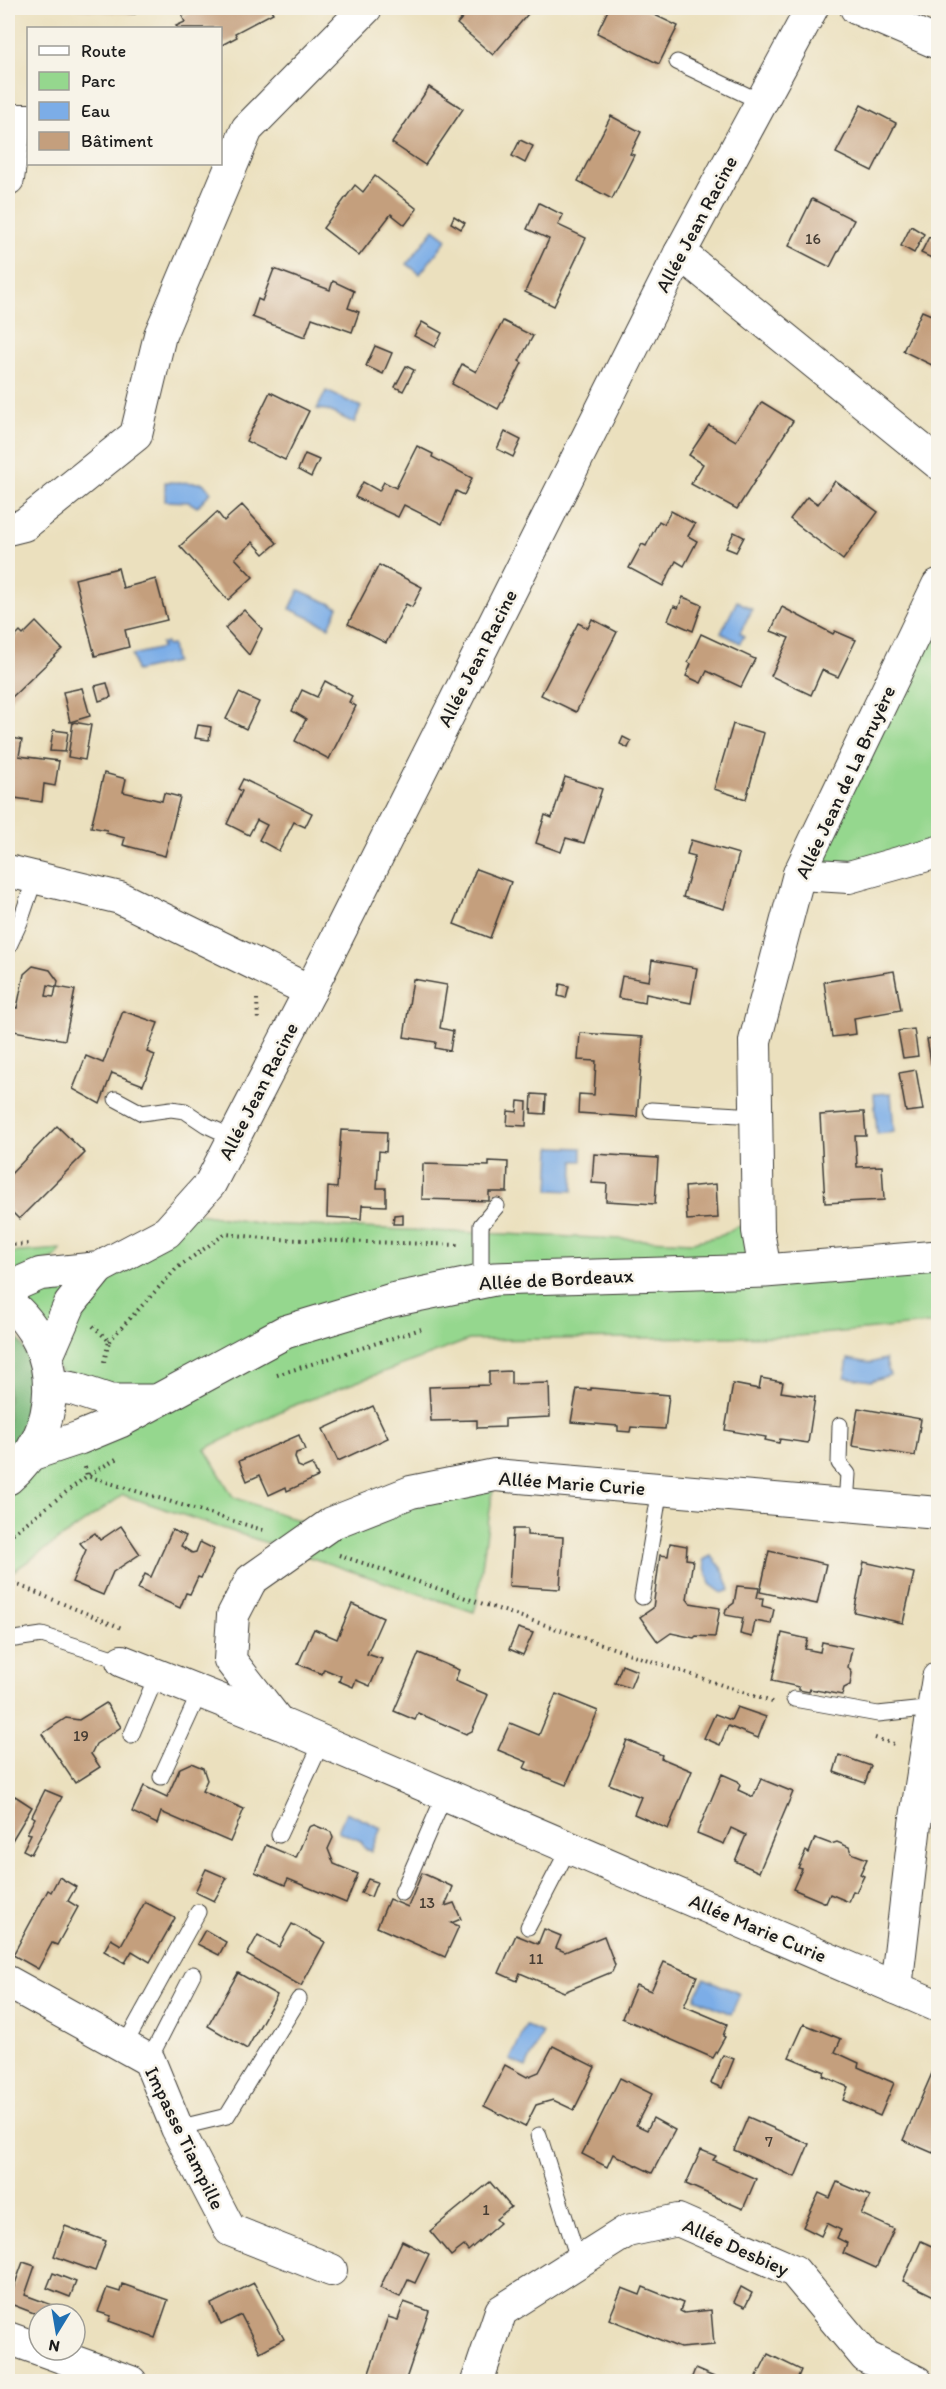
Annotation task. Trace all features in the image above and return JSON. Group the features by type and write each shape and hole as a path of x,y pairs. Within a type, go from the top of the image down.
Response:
{"main road":[{"name":"Allée de Bordeaux","path":"31,1454 79,1438 160,1401 285,1332 392,1300 494,1279 765,1271 939,1257"},
{"path":"8,1303 31,1327 48,1372 46,1421 31,1454 8,1478"},
{"name":"Allée de Bordeaux","path":"48,1372 74,1389 110,1401 160,1401"}],"street":[{"path":"222,162 234,128 366,8"},
{"name":"Allée Jean Racine","path":"8,1288 40,1274 99,1268 167,1232 210,1184 680,253 812,8"},
{"path":"856,8 939,43"},
{"path":"8,179 22,120"},
{"path":"8,529 24,525 136,435 160,335 221,165"},
{"path":"680,253 939,462"},
{"name":"Allée Jean de La Bruyère","path":"765,1271 758,1231 755,1041 799,874 939,585"},
{"path":"799,874 849,877 939,852"},
{"path":"21,874 120,898 309,991"},
{"name":"Allée Jean Racine","path":"48,1372 70,1304 99,1268"},
{"name":"Allée Marie Curie","path":"279,1723 230,1660 233,1615 251,1580 332,1523 411,1492 495,1475 939,1513"},
{"name":"Allée Marie Curie","path":"122,1661 279,1723 939,2006"},
{"path":"896,1988 915,1824 936,1707"},
{"path":"8,1982 137,2053"},
{"name":"Impasse Tiampille","path":"137,2053 230,2230 330,2270"},
{"name":"Allée Desbiey","path":"477,2382 501,2311 627,2232 678,2220 794,2271 866,2357 917,2382"},
{"path":"8,2338 27,2344"},
{"path":"76,2362 131,2382"}],"lane":[{"path":"677,62 761,102"},
{"path":"8,948 20,922 21,874"},
{"path":"116,1099 142,1113 171,1109 185,1111 206,1125 234,1138"},
{"path":"651,1110 756,1116"},
{"path":"481,1282 481,1225 497,1206"},
{"path":"840,1425 839,1463 848,1474 846,1505"},
{"path":"642,1598 660,1490"},
{"path":"15,1639 42,1635 122,1661"},
{"path":"131,1736 157,1675"},
{"path":"161,1777 200,1692"},
{"path":"787,1702 878,1714 936,1707"},
{"path":"279,1835 322,1742"},
{"path":"402,1893 445,1794"},
{"path":"528,1927 569,1848"},
{"path":"137,2053 198,1912"},
{"path":"137,2053 193,1974"},
{"path":"177,2128 227,2116 299,1999"},
{"path":"539,2135 579,2262"}],"path":[{"path":"253,1032 258,1022 257,991"},
{"path":"109,1341 177,1268 225,1234 320,1241 482,1245"},
{"path":"8,1245 40,1243"},
{"path":"269,1377 423,1328"},
{"path":"79,1438 87,1476"},
{"path":"8,1537 87,1476 117,1458"},
{"path":"87,1476 304,1543 787,1702"},
{"path":"870,1736 926,1755"}],"green space":[{"path":"938,585 938,852 799,874"},
{"path":"185,1212 264,1224 693,1242 723,1235 737,1226 758,1231 765,1270 938,1257 938,1323 798,1336 469,1340 287,1408 205,1449 233,1497 323,1529 495,1475 474,1612 123,1495 8,1575 8,1477 120,1421 74,1389 8,1303 99,1268"},
{"path":"61,1249 55,1258 8,1274 8,1253"},
{"path":"8,1327 18,1338 25,1351 30,1366 33,1396 31,1412 20,1440 8,1454"}],"water":[{"path":"434,229 447,239 420,274 407,264"},
{"path":"326,391 361,407 354,423 327,410 317,409"},
{"path":"165,482 203,483 211,492 197,507 189,502 165,501"},
{"path":"299,590 338,607 329,627 290,609"},
{"path":"737,601 752,609 740,633 744,636 740,643 721,633"},
{"path":"161,643 166,643 167,646 172,645 175,662 136,671 132,655 162,648"},
{"path":"891,1093 894,1132 877,1134 874,1094"},
{"path":"551,1147 582,1148 582,1161 574,1161 573,1191 549,1190"},
{"path":"848,1359 870,1363 885,1359 890,1375 871,1381 845,1377"},
{"path":"711,1556 723,1571 730,1590 722,1593 710,1584 703,1560"},
{"path":"346,1812 381,1828 371,1851 364,1848 361,1841 338,1831"},
{"path":"704,1978 740,1994 731,2014 695,1998"},
{"path":"526,2026 543,2033 526,2067 510,2060"}],"building":[{"path":"77,8 136,8 135,14"},
{"path":"198,8 270,8 273,13 235,33 237,37 222,45 222,27 177,27 185,22 182,16"},
{"path":"471,8 533,8 493,55 457,24"},
{"path":"609,8 640,8 678,26 659,64 597,33"},
{"path":"429,87 463,109 425,165 392,143"},
{"path":"861,105 896,123 872,171 836,153"},
{"path":"611,116 641,132 630,154 634,155 612,199 578,181"},
{"path":"520,140 533,146 525,163 512,156"},
{"path":"375,176 417,209 405,225 391,214 359,256 323,228 355,185 363,192"},
{"path":"812,199 854,220 830,267 789,246"},
{"path":"539,203 563,215 558,225 586,238 554,306 525,292 549,239 527,229"},
{"path":"454,216 465,223 461,229 451,223"},
{"path":"911,226 924,234 914,253 901,246"},
{"path":"929,237 938,242 938,261 921,253"},
{"path":"274,269 330,290 333,281 354,291 348,308 359,312 352,332 312,318 305,337 252,317 258,299 262,301"},
{"path":"922,311 936,317 933,324 938,326 938,368 903,351"},
{"path":"503,321 533,336 519,361 522,363 498,409 452,384 462,364 476,372"},
{"path":"422,322 442,333 435,347 414,336"},
{"path":"375,346 392,353 383,374 366,366"},
{"path":"406,366 414,370 403,391 395,387"},
{"path":"270,392 309,411 285,460 246,441"},
{"path":"762,402 793,421 737,509 691,484 703,464 689,455 709,425 736,441"},
{"path":"505,432 521,440 513,457 497,449"},
{"path":"417,446 433,454 432,457 472,478 464,495 456,491 442,524 404,505 398,517 355,497 363,482 379,491 384,482 396,488"},
{"path":"305,454 319,460 311,477 298,470"},
{"path":"835,481 878,512 843,560 790,519 807,497 818,504"},
{"path":"242,505 277,543 264,554 253,542 235,558 253,577 228,600 180,546 217,512 224,521"},
{"path":"671,511 695,524 688,536 697,541 684,566 676,561 663,586 629,568 642,544 646,546 659,521 664,524"},
{"path":"734,532 744,537 736,552 726,548"},
{"path":"379,565 422,587 412,607 406,604 386,643 348,624"},
{"path":"118,568 123,588 156,579 167,620 125,630 129,647 95,656 75,579"},
{"path":"683,597 702,605 693,631 668,620 674,606 678,608"},
{"path":"782,607 833,634 835,631 856,640 838,677 822,670 811,695 771,676 789,638 771,631"},
{"path":"244,610 262,629 249,655 225,628"},
{"path":"592,619 617,632 576,712 541,695 578,623 588,628"},
{"path":"36,622 62,649 10,699 8,697 8,644 20,632 23,635"},
{"path":"701,634 755,659 741,687 707,671 701,683 686,676 691,664 688,662"},
{"path":"325,681 352,696 349,702 356,706 329,759 295,741 306,719 292,711 302,690 317,697"},
{"path":"107,683 111,697 99,701 95,686"},
{"path":"82,688 90,716 70,722 63,692"},
{"path":"239,693 259,702 246,729 226,719"},
{"path":"73,722 91,725 85,760 68,757"},
{"path":"733,724 764,733 746,799 714,789"},
{"path":"198,725 211,727 209,740 195,738"},
{"path":"53,730 68,732 65,752 50,751"},
{"path":"8,737 22,740 19,756 59,761 55,786 44,784 42,802 8,797"},
{"path":"623,737 631,741 628,748 620,744"},
{"path":"104,773 126,779 123,792 162,801 164,793 180,797 165,856 123,845 125,838 106,833 107,830 91,827"},
{"path":"565,777 602,789 584,843 566,838 561,852 536,843 545,815 552,818"},
{"path":"243,779 312,813 305,827 294,822 279,851 259,840 267,825 257,820 249,835 227,824 242,791 238,789"},
{"path":"691,840 739,854 724,909 683,897 695,856 687,854"},
{"path":"476,869 511,882 490,938 454,924"},
{"path":"652,960 697,968 691,1003 646,994 645,1003 618,998 622,976 649,981"},
{"path":"33,966 50,970 58,981 57,987 75,990 65,1040 14,1031 12,1036 8,1035 8,1006 17,1008 24,974","holes":["48,985 56,987 54,997 46,996"]},
{"path":"894,971 901,1010 854,1018 856,1034 832,1037 824,982"},
{"path":"413,979 447,985 440,1028 453,1031 450,1051 435,1048 436,1042 404,1037"},
{"path":"560,984 569,986 566,998 558,996"},
{"path":"123,1011 158,1023 147,1052 155,1055 143,1085 112,1073 100,1104 73,1089 86,1056 103,1063"},
{"path":"914,1029 918,1056 903,1058 898,1031"},
{"path":"580,1033 643,1037 637,1117 578,1113 579,1094 594,1095 596,1061 578,1060"},
{"path":"938,1037 938,1066 932,1067 927,1039"},
{"path":"916,1070 923,1110 906,1112 899,1073"},
{"path":"532,1094 546,1095 545,1114 531,1113"},
{"path":"518,1101 527,1102 526,1126 507,1125 508,1111 517,1112"},
{"path":"864,1112 866,1136 855,1136 857,1167 882,1166 884,1200 825,1203 820,1115"},
{"path":"57,1126 85,1153 19,1219 8,1208 8,1177"},
{"path":"341,1130 387,1132 386,1152 379,1151 377,1188 386,1188 386,1206 362,1205 361,1219 327,1217 328,1187 337,1188"},
{"path":"594,1154 658,1158 655,1204 606,1201 607,1184 592,1183"},
{"path":"489,1161 508,1162 507,1192 489,1192 489,1201 422,1199 423,1164 489,1166"},
{"path":"716,1184 718,1218 687,1220 685,1187"},
{"path":"403,1214 403,1224 393,1224 394,1215"},
{"path":"511,1371 511,1384 549,1383 550,1417 505,1419 505,1427 477,1428 477,1420 431,1421 429,1387 489,1385 489,1372"},
{"path":"761,1378 783,1382 781,1392 815,1397 808,1443 780,1439 779,1443 765,1440 766,1437 725,1430 733,1384 759,1389"},
{"path":"591,1388 669,1395 665,1429 631,1427 630,1432 618,1431 618,1426 571,1422 577,1389 591,1390"},
{"path":"373,1406 388,1438 338,1461 323,1429"},
{"path":"858,1408 921,1419 915,1456 852,1446"},
{"path":"299,1435 305,1450 296,1453 298,1466 303,1468 312,1464 318,1477 287,1491 286,1487 269,1495 260,1475 247,1481 239,1461"},
{"path":"121,1526 140,1554 113,1572 103,1595 72,1582 86,1550 80,1543 95,1533 100,1540"},
{"path":"513,1529 527,1529 527,1535 563,1537 560,1589 509,1586"},
{"path":"172,1530 186,1536 181,1546 192,1553 196,1552 200,1542 214,1549 201,1578 198,1577 190,1594 186,1593 180,1608 138,1589 145,1574 151,1577"},
{"path":"670,1543 687,1546 686,1559 693,1560 687,1599 690,1603 720,1608 715,1637 696,1636 694,1638 671,1633 658,1642 640,1617 653,1608 660,1555 668,1556"},
{"path":"769,1551 826,1564 817,1604 760,1592"},
{"path":"864,1562 914,1573 903,1623 854,1612"},
{"path":"737,1586 759,1588 757,1598 763,1598 762,1606 774,1609 771,1624 755,1621 752,1637 740,1634 743,1618 725,1615 726,1609 734,1603"},
{"path":"352,1604 383,1618 367,1654 382,1659 370,1686 356,1680 353,1687 339,1681 341,1676 324,1669 322,1674 298,1664 314,1629 337,1639"},
{"path":"518,1628 533,1633 523,1655 509,1649"},
{"path":"782,1633 808,1639 805,1649 820,1652 822,1642 852,1648 848,1667 852,1673 850,1685 844,1688 842,1695 810,1689 809,1692 799,1690 799,1687 772,1681"},
{"path":"419,1653 459,1670 455,1681 488,1695 472,1731 466,1734 418,1713 415,1720 394,1711"},
{"path":"622,1665 637,1671 630,1688 615,1683"},
{"path":"556,1694 598,1711 566,1785 524,1768 527,1762 498,1750 510,1723 539,1735"},
{"path":"106,1703 121,1727 96,1744 91,1754 100,1767 75,1783 42,1734 66,1718 79,1720"},
{"path":"737,1707 766,1717 758,1738 728,1726 720,1745 704,1738 715,1714 731,1720"},
{"path":"627,1740 692,1771 668,1829 634,1814 641,1797 609,1784"},
{"path":"839,1755 871,1766 865,1783 834,1772"},
{"path":"191,1763 203,1768 207,1780 202,1791 244,1809 230,1842 161,1812 157,1824 132,1812 144,1786 167,1797 180,1768"},
{"path":"722,1774 738,1781 740,1785 738,1790 753,1797 761,1779 793,1792 759,1872 735,1861 746,1835 731,1828 724,1844 697,1833"},
{"path":"45,1790 62,1797 31,1854 23,1850 31,1834 27,1833 35,1818 32,1816"},
{"path":"15,1796 32,1807 8,1847 8,1807"},
{"path":"314,1825 331,1832 333,1838 328,1849 334,1864 358,1874 346,1903 288,1879 285,1885 255,1872 266,1845 296,1858 309,1827"},
{"path":"815,1838 831,1844 837,1842 849,1847 851,1853 867,1859 860,1874 864,1876 856,1892 853,1891 849,1902 830,1894 826,1903 793,1889 802,1869 798,1868 806,1851 809,1853"},
{"path":"206,1869 227,1878 214,1901 195,1892"},
{"path":"422,1873 453,1887 445,1906 454,1903 461,1919 451,1923 459,1926 445,1957 377,1927 389,1899 408,1907"},
{"path":"59,1877 76,1887 68,1901 78,1907 57,1945 52,1943 38,1969 13,1955 48,1890 51,1892"},
{"path":"368,1879 377,1882 371,1897 361,1893"},
{"path":"145,1902 175,1918 150,1962 132,1951 125,1963 104,1951 111,1939 121,1945"},
{"path":"292,1924 325,1942 301,1986 247,1955 258,1935 279,1947"},
{"path":"544,1929 561,1936 556,1948 565,1952 604,1936 615,1965 612,1972 564,1992 520,1973 517,1981 499,1973 516,1935 538,1944"},
{"path":"205,1930 226,1942 219,1955 197,1944"},
{"path":"664,1962 697,1976 684,2006 727,2024 723,2036 725,2037 713,2058 622,2018 636,1985 651,1991"},
{"path":"238,1973 277,1995 247,2049 208,2026"},
{"path":"804,2024 841,2039 835,2052 859,2063 858,2067 894,2083 880,2116 843,2100 848,2087 823,2076 825,2072 789,2057"},
{"path":"553,2046 595,2067 574,2110 553,2100 536,2105 525,2127 484,2106 505,2065 527,2077 539,2072"},
{"path":"723,2055 734,2059 722,2088 711,2083"},
{"path":"933,2071 938,2073 938,2141 933,2153 903,2140"},
{"path":"620,2078 652,2094 636,2125 647,2130 653,2118 675,2130 652,2173 613,2154 607,2167 582,2154"},
{"path":"748,2117 809,2144 795,2177 734,2150"},
{"path":"701,2150 716,2156 713,2160 756,2179 743,2209 686,2184"},
{"path":"490,2182 511,2207 496,2219 500,2223 468,2251 464,2246 451,2256 430,2231"},
{"path":"837,2182 870,2196 861,2214 894,2229 876,2268 843,2253 847,2243 837,2238 841,2230 827,2223 821,2236 803,2227 819,2193 830,2198"},
{"path":"65,2226 106,2241 95,2271 54,2256"},
{"path":"402,2241 429,2254 415,2283 408,2280 400,2297 380,2288"},
{"path":"921,2241 938,2249 938,2298 903,2281"},
{"path":"23,2262 35,2266 25,2295 44,2302 27,2302 27,2310 8,2303"},
{"path":"53,2273 76,2282 70,2297 47,2288"},
{"path":"254,2283 284,2339 260,2352 241,2315 221,2325 211,2304"},
{"path":"122,2284 168,2300 155,2338 109,2321 111,2316 98,2312 107,2288 120,2292"},
{"path":"643,2287 683,2303 680,2311 684,2313 711,2310 714,2345 680,2348 609,2319 622,2288 640,2295"},
{"path":"741,2287 752,2293 745,2307 734,2302"},
{"path":"404,2302 429,2311 405,2382 366,2382 388,2317 398,2320"},
{"path":"768,2354 801,2370 798,2377 807,2382 754,2382"},
{"path":"695,2369 714,2377 712,2382 690,2382"}]}
